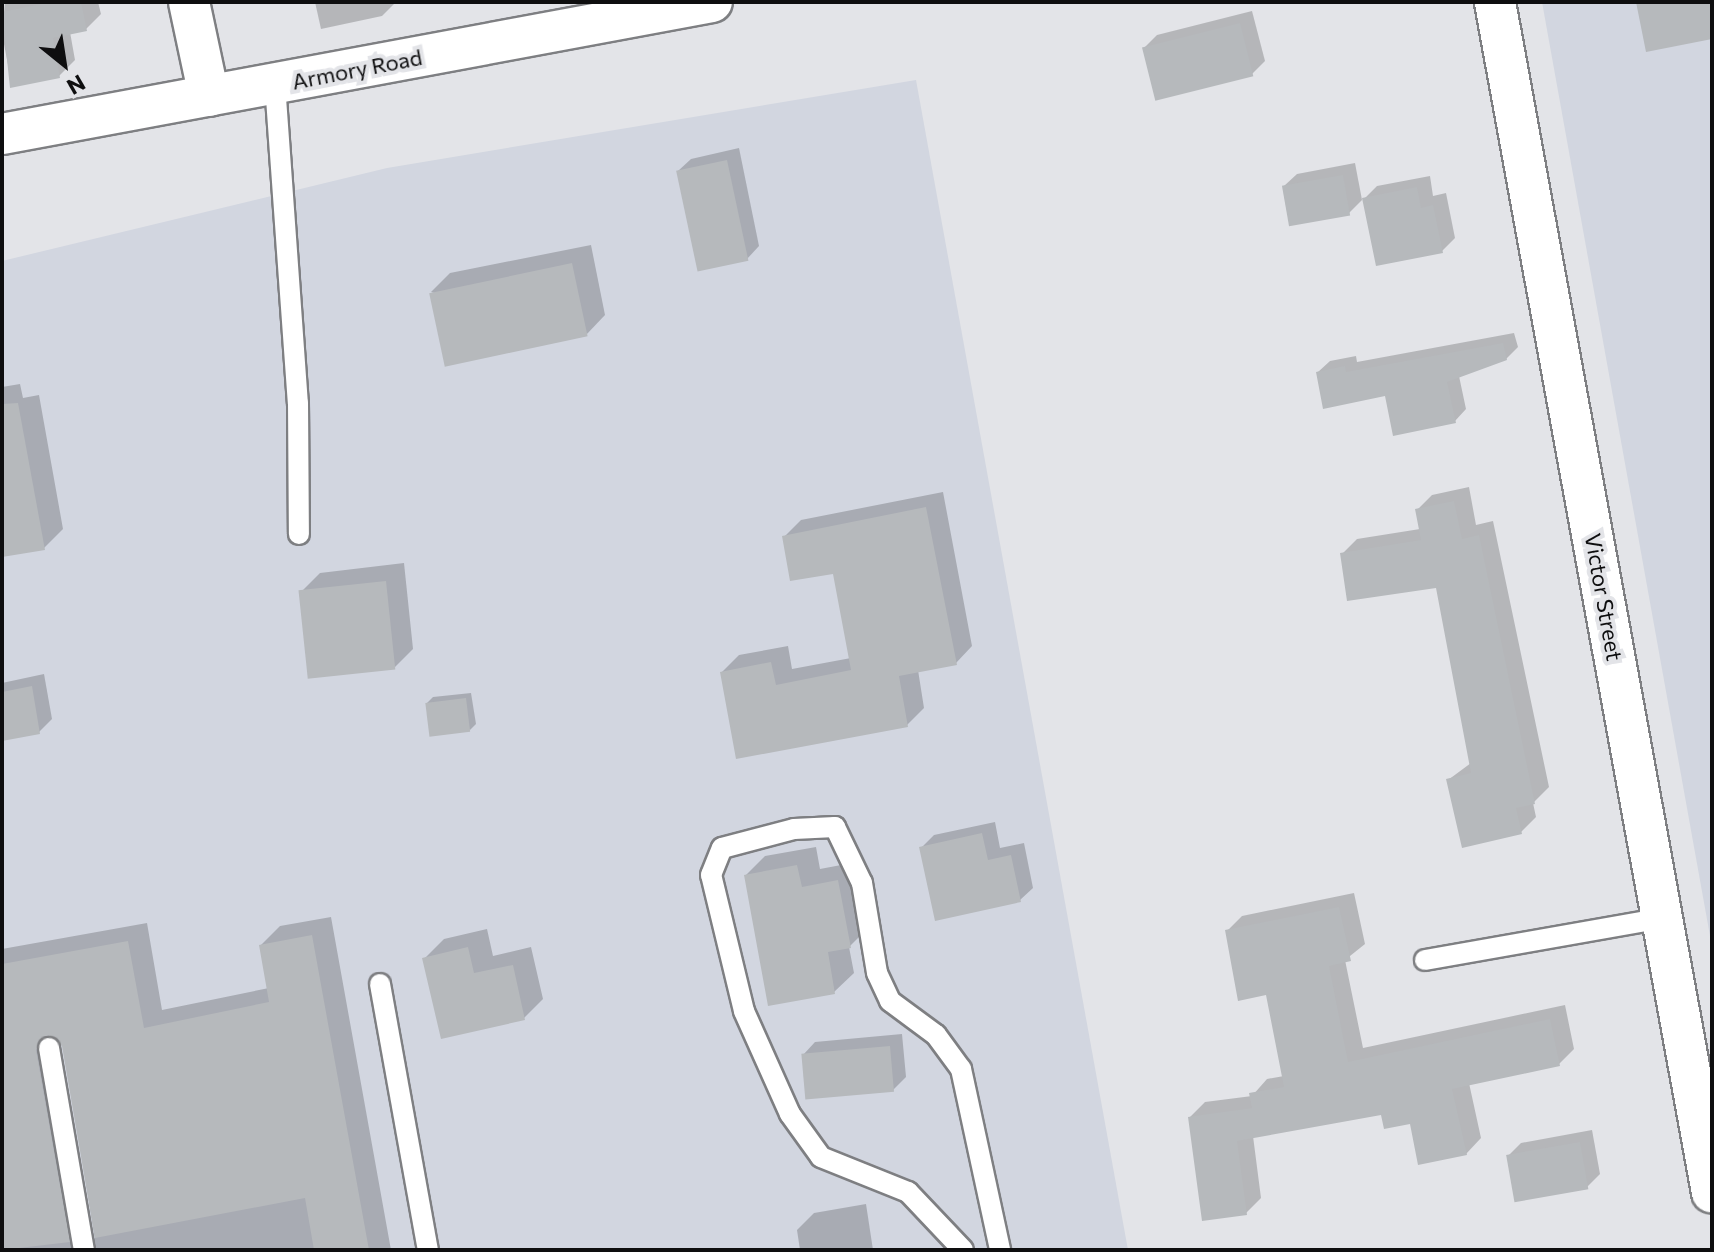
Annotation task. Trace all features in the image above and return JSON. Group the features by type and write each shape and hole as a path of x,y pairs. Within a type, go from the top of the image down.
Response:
{"street":[{"path":"189,2 209,96"},
{"name":"Armory Road","path":"2,134 712,2"},
{"name":"Victor Street","path":"1495,2 1712,1192"}],"lane":[{"path":"275,84 286,177 298,403 299,534"},
{"path":"963,1250 908,1192 821,1157 790,1114 744,1011 711,875 722,848 794,829 835,827 862,883 877,973 890,1001 936,1035 961,1069 1000,1250"},
{"path":"1425,960 1663,918"},
{"path":"380,984 428,1250"},
{"path":"49,1048 84,1250"}],"shaded area":[{"path":"1542,2 1712,2 1712,947"},
{"path":"916,80 1128,1250 2,1250 2,261 387,168"}],"building":[{"path":"51,2 81,2 87,31 53,38 60,78 10,88 2,12"},
{"path":"1636,2 1712,2 1712,39 1646,52"},
{"path":"1240,23 1253,76 1155,101 1142,47"},
{"path":"727,160 748,261 698,272 676,171"},
{"path":"1343,175 1350,215 1289,226 1282,186"},
{"path":"1417,187 1421,208 1433,205 1443,253 1376,266 1362,198"},
{"path":"572,263 588,336 445,367 429,293"},
{"path":"1503,343 1507,360 1447,382 1456,423 1393,436 1385,396 1323,409 1316,372 1345,366 1346,372"},
{"path":"18,403 45,550 2,557 2,404"},
{"path":"1454,501 1462,539 1479,535 1535,804 1516,808 1522,834 1462,848 1446,779 1471,773 1436,588 1347,601 1340,553 1421,540 1415,509"},
{"path":"926,507 957,665 899,676 908,727 736,759 720,672 771,662 776,685 851,670 833,574 790,581 782,536"},
{"path":"386,581 395,670 308,679 298,590"},
{"path":"32,686 40,734 2,741 2,692"},
{"path":"466,698 470,732 429,737 425,703"},
{"path":"982,833 988,860 1011,855 1021,902 935,921 919,847"},
{"path":"797,865 802,887 838,880 851,948 828,952 835,994 768,1006 744,875"},
{"path":"1339,907 1351,961 1329,966 1348,1062 1550,1019 1560,1066 1452,1089 1467,1155 1418,1165 1410,1124 1384,1129 1381,1115 1237,1141 1247,1215 1202,1221 1188,1117 1252,1108 1249,1093 1284,1087 1266,995 1238,1001 1225,930"},
{"path":"312,935 369,1250 314,1250 305,1198 95,1238 62,1046 48,1035 36,1050 70,1242 2,1250 2,964 128,941 144,1028 269,1002 259,945"},
{"path":"468,947 474,973 513,965 525,1020 441,1039 422,958"},
{"path":"890,1046 894,1092 805,1100 801,1054"},
{"path":"1580,1142 1588,1189 1514,1202 1506,1155"}]}
